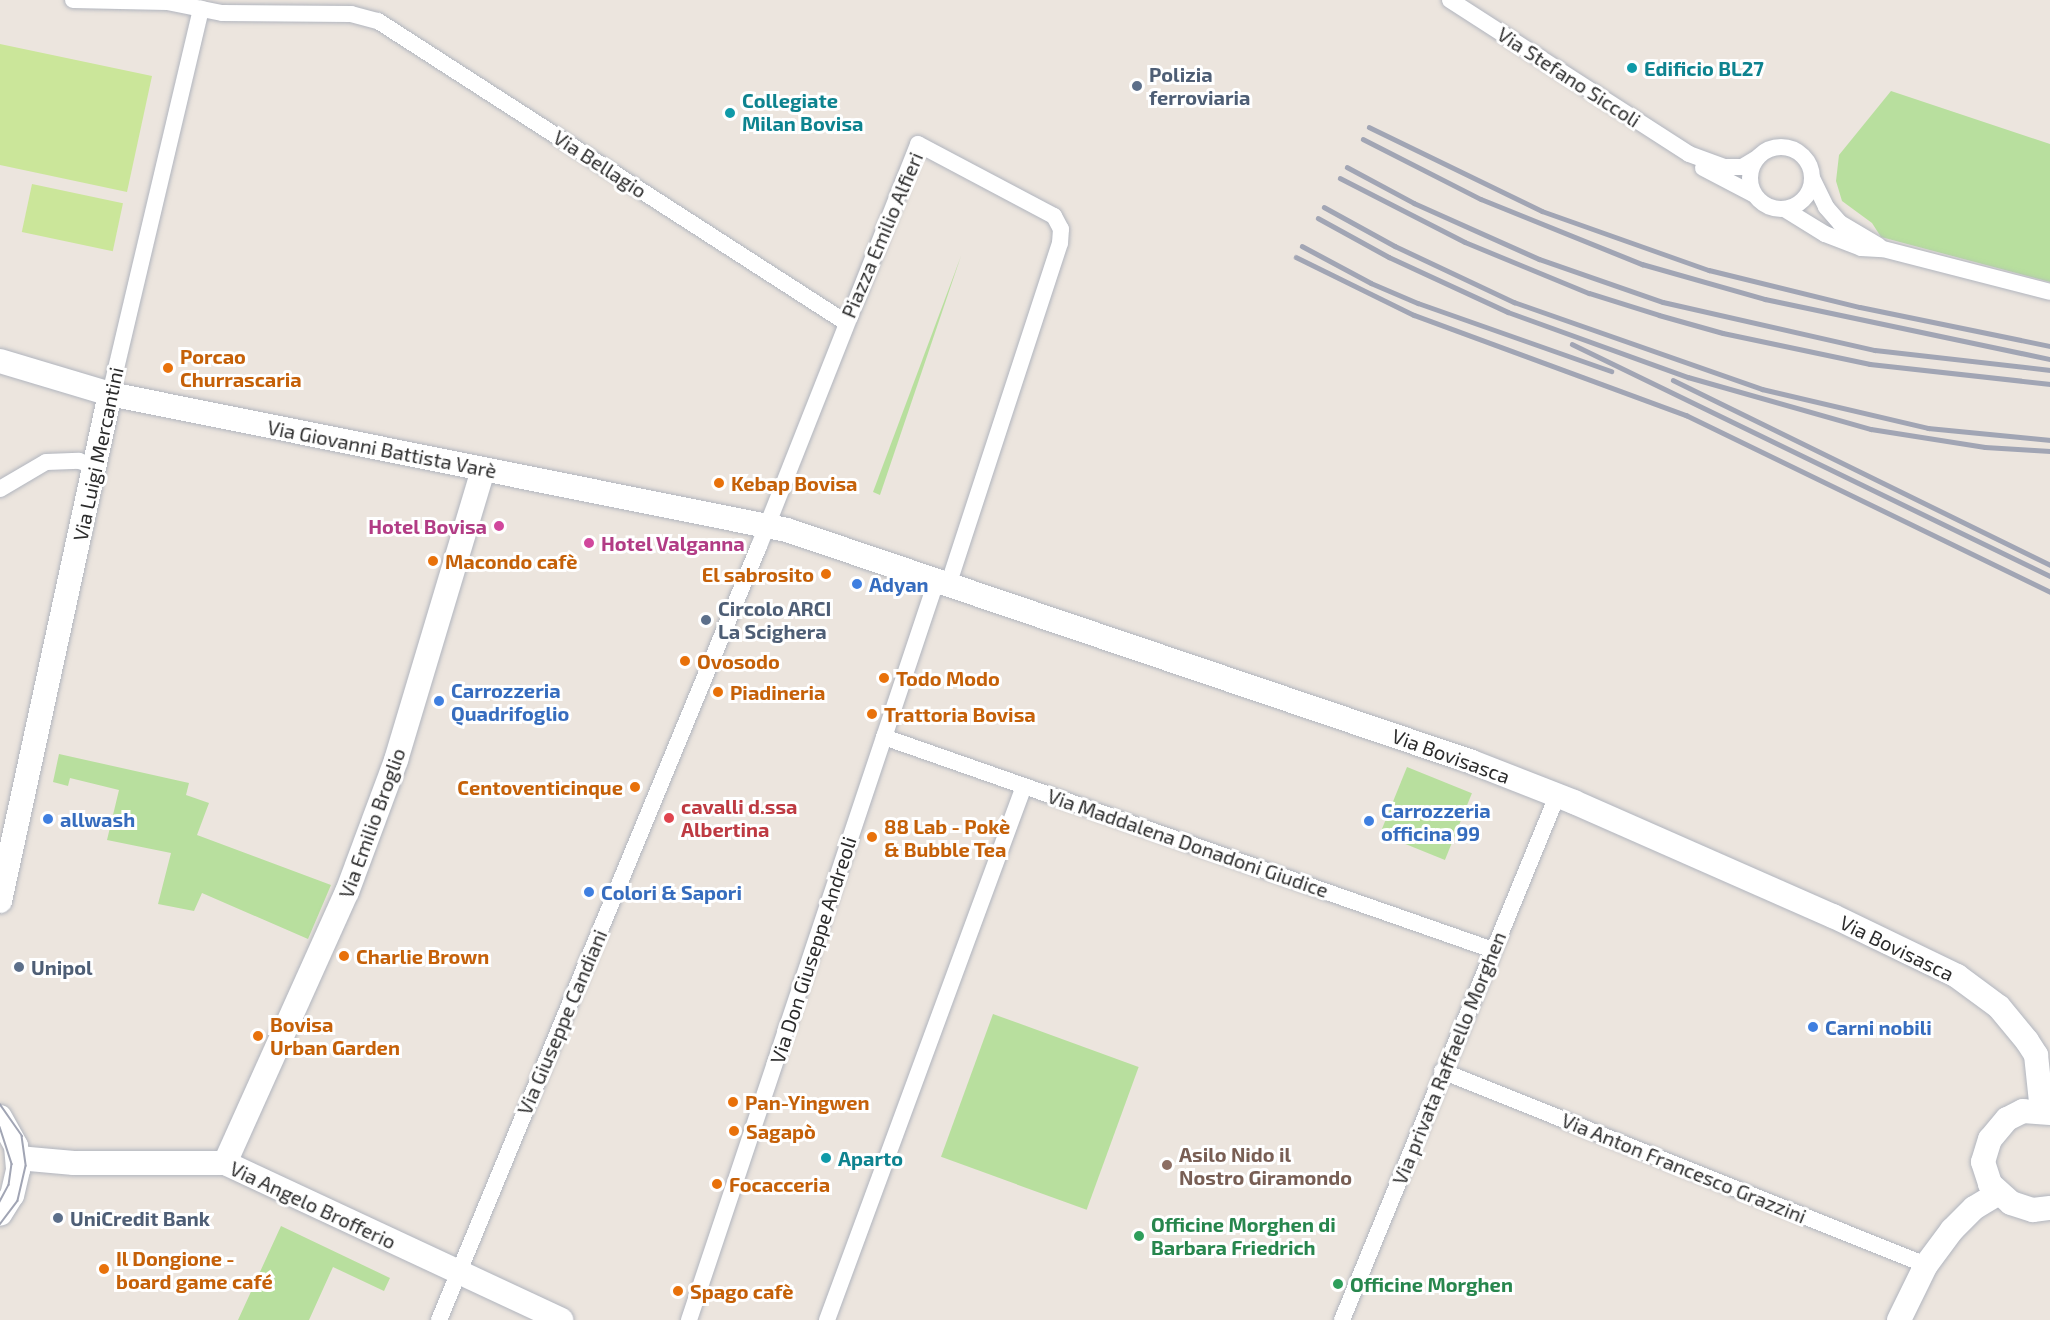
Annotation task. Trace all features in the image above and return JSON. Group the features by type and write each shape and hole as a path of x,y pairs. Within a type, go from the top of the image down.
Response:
{"street":[{"path":"73,0 166,2 201,9"},
{"name":"Via Stefano Siccoli","path":"1450,0 1689,154 1704,169 1753,194"},
{"name":"Via Bellagio","path":"201,9 222,13 351,14 393,30 845,322"},
{"name":"Via Luigi Mercantini","path":"0,901 110,394 201,9"},
{"name":"Piazza Emilio Alfieri","path":"768,525 845,322 918,144 953,160 1058,222 1060,243 943,581"},
{"path":"1883,249 1840,222 1826,207 1812,178 1807,161 1793,149 1773,147 1757,158 1749,176 1753,194 1767,207 1786,210 1834,237 1861,248 1883,249 2050,292"},
{"name":"Via Stefano Siccoli","path":"1689,154 1724,167 1742,167 1757,158"},
{"path":"1786,210 1806,198 1812,178"},
{"name":"Via Giovanni Battista Varè","path":"0,361 110,394 768,525"},
{"path":"0,489 46,462 79,461 94,466"},
{"name":"Via Emilio Broglio","path":"225,1163 347,892 384,793 483,470"},
{"name":"Via Bovisasca","path":"768,525 943,581 1472,762 1557,796 1833,916 1964,981 2005,1013 2036,1055 2046,1112"},
{"name":"Via Giuseppe Candiani","path":"439,1320 768,525"},
{"name":"Via Don Giuseppe Andreoli","path":"689,1320 884,737 943,581"},
{"name":"Via Maddalena Donadoni Giudice","path":"884,737 1493,950"},
{"path":"827,1320 1024,786"},
{"name":"Via privata Raffaello Morghen","path":"1342,1320 1442,1071 1557,796"},
{"name":"Via Anton Francesco Grazzini","path":"1442,1071 1926,1265"},
{"path":"2046,1112 2014,1114 1990,1139 1983,1162 1990,1184 1999,1193 2021,1208 2050,1208"},
{"path":"0,1117 11,1133 18,1158 15,1185 0,1214"},
{"name":"Via Angelo Brofferio","path":"18,1158 74,1163 225,1163 561,1320"},
{"path":"1899,1320 1926,1265 1952,1230 1974,1208 1999,1193"}],"green space":[{"path":"0,44 152,76 127,192 0,165"},
{"path":"1891,91 2050,144 2050,282 1881,237 1872,223 1842,201 1836,181 1839,155"},
{"path":"32,184 123,203 113,251 22,232"},
{"path":"961,256 880,495 873,492"},
{"path":"59,754 189,783 186,795 209,803 197,835 331,885 308,939 202,893 194,911 158,904 171,853 107,840 119,790 70,778 68,786 53,782"},
{"path":"1407,767 1472,793 1445,860 1380,834"},
{"path":"993,1014 1139,1067 1087,1210 941,1157"},
{"path":"281,1226 390,1278 384,1291 333,1267 309,1320 238,1320"}],"tram line":[{"path":"0,1104 22,1136 26,1166 18,1201 0,1225"},
{"path":"0,1127 12,1164 9,1185 0,1202"}],"railway":[{"path":"1369,127 1542,211 1709,270 1860,307 2050,346"},
{"path":"1363,139 1481,199 1642,264 1765,299 2050,359"},
{"path":"1347,167 1414,203 1539,259 1663,302 1875,350 2050,370"},
{"path":"1340,178 1465,242 1589,293 1659,315 1723,333 1870,364 2050,384"},
{"path":"1324,207 1395,246 1514,302 1762,389 1928,428 2050,440"},
{"path":"1318,218 1389,257 1508,312 1688,377 1871,429 1985,447 2050,451"},
{"path":"1302,246 1371,283 1418,303 1611,371"},
{"path":"1296,257 1414,315 1686,415 2050,592"},
{"path":"1572,344 2050,576"},
{"path":"1673,380 2050,565"}],"place":[{"name":"Edificio BL27","path":"1632,68"},
{"name":"Polizia ferroviaria","path":"1137,86"},
{"name":"Collegiate Milan Bovisa","path":"730,113"},
{"name":"Porcao Churrascaria","path":"168,368"},
{"name":"Kebap Bovisa","path":"719,483"},
{"name":"Hotel Bovisa","path":"499,526"},
{"name":"Hotel Valganna","path":"589,543"},
{"name":"Macondo cafè","path":"433,561"},
{"name":"El sabrosito","path":"826,574"},
{"name":"Adyan","path":"857,584"},
{"name":"Circolo ARCI La Scighera","path":"706,620"},
{"name":"Ovosodo","path":"685,661"},
{"name":"Todo Modo","path":"884,678"},
{"name":"Piadineria","path":"718,692"},
{"name":"Carrozzeria Quadrifoglio","path":"439,701"},
{"name":"Trattoria Bovisa","path":"872,714"},
{"name":"Centoventicinque","path":"635,787"},
{"name":"cavalli d.ssa Albertina","path":"669,818"},
{"name":"allwash","path":"48,819"},
{"name":"Carrozzeria officina 99","path":"1369,821"},
{"name":"88 Lab - Pokè & Bubble Tea","path":"872,837"},
{"name":"Colori & Sapori","path":"589,892"},
{"name":"Charlie Brown","path":"344,956"},
{"name":"Unipol","path":"19,967"},
{"name":"Carni nobili","path":"1813,1027"},
{"name":"Bovisa Urban Garden","path":"258,1036"},
{"name":"Pan-Yingwen","path":"733,1102"},
{"name":"Sagapò","path":"734,1131"},
{"name":"Aparto","path":"826,1158"},
{"name":"Asilo Nido il Nostro Giramondo","path":"1167,1165"},
{"name":"Focacceria","path":"717,1184"},
{"name":"UniCredit Bank","path":"58,1218"},
{"name":"Officine Morghen di Barbara Friedrich","path":"1139,1236"},
{"name":"Il Dongione - board game café","path":"104,1269"},
{"name":"Officine Morghen","path":"1338,1284"},
{"name":"Spago cafè","path":"678,1291"}]}
